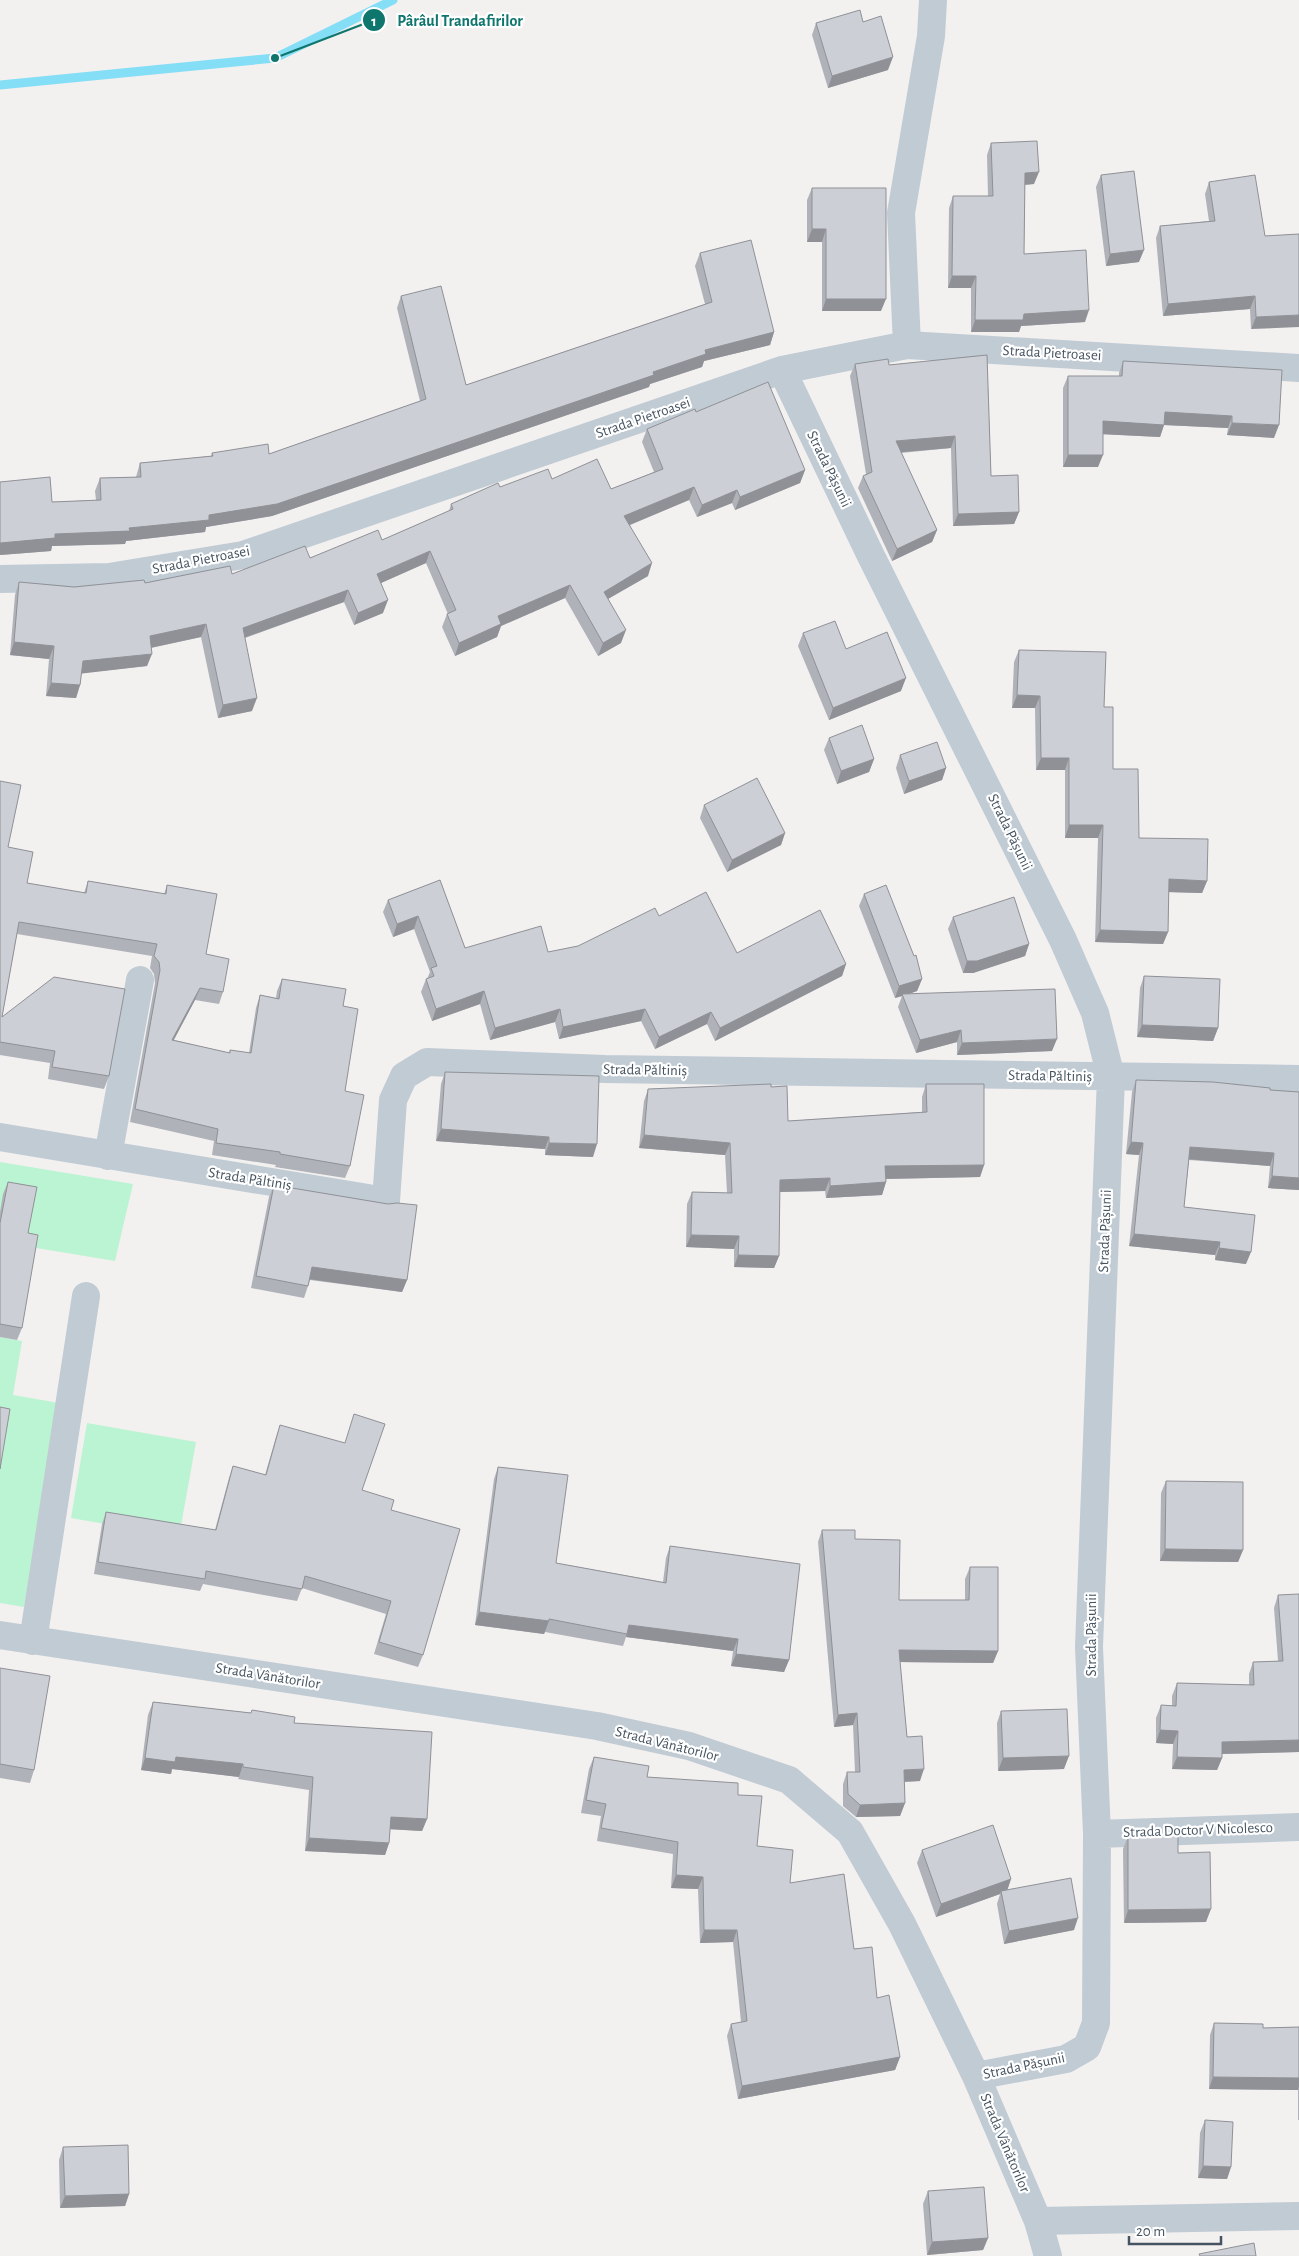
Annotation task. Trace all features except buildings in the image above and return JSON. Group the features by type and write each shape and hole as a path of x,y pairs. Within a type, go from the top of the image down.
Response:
{"street":[{"path":"907,345 901,214 931,36 933,0"},
{"name":"Strada Pietroasei","path":"0,579 109,577 243,555 782,370 907,345 1299,368"},
{"name":"Strada Pășunii","path":"782,370 870,554 1063,940 1095,1013 1111,1078 1089,1647 1097,1834 1096,2022 1087,2047 1066,2059 976,2076"},
{"path":"108,1156 140,980"},
{"name":"Strada Păltiniș","path":"0,1137 386,1201 393,1100 404,1076 427,1062 605,1069 1111,1078 1299,1078"},
{"path":"34,1641 86,1296"},
{"name":"Strada Vânătorilor","path":"0,1635 597,1726 688,1746 789,1780 850,1832 902,1924 976,2076 1038,2221 1048,2256"},
{"name":"Strada Doctor V Nicolesco","path":"1097,1834 1299,1827"},
{"path":"1038,2221 1299,2216"}],"green space":[{"path":"0,1162 133,1184 115,1261 0,1242"},
{"path":"0,1337 22,1341 13,1395 59,1403 24,1607 0,1603"},
{"path":"87,1423 196,1442 179,1537 71,1518"}],"waterway":[{"path":"0,85 275,58 393,0"}],"place":[{"name":"Pârâul Trandafirilor","path":"275,58"}]}
